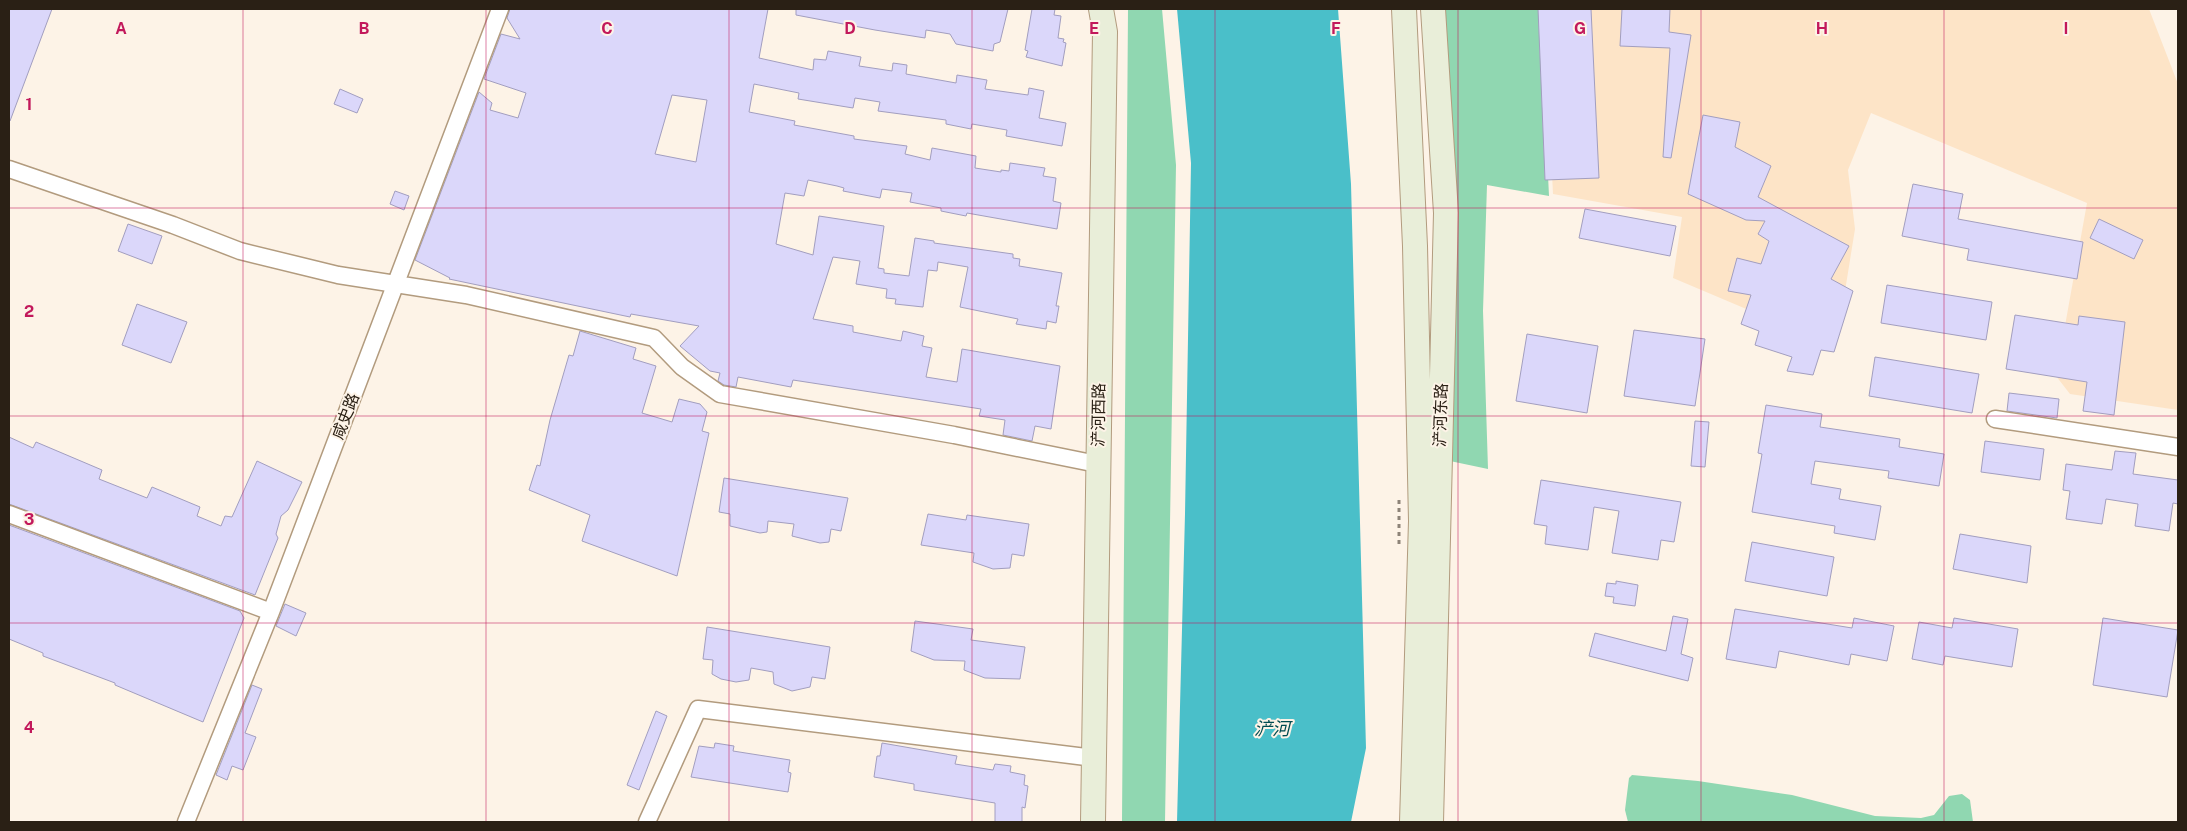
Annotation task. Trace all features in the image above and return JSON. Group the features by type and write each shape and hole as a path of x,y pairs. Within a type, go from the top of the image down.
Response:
{"street":[{"name":"咸史路","path":"186,822 270,612 500,9"},
{"name":"浐河西路","path":"1092,822 1098,573 1097,464 1104,32 1101,9"},
{"name":"浐河东路","path":"1404,9 1415,246 1421,520 1412,822"},
{"name":"浐河东路","path":"1430,822 1446,213 1432,9"},
{"path":"9,168 173,225 240,251 338,275 466,295 654,338 682,367 720,394 954,435 1097,464"},
{"path":"1995,419 2178,447"},
{"path":"9,514 270,612"},
{"path":"647,822 698,709 1094,758"}],"path":[{"path":"1399,500 1399,549"}],"shaded area":[{"path":"1544,9 2149,9 2178,84 2178,410 2070,394 2056,376 2087,203 1871,113 1848,170 1855,229 1836,347 1673,278 1682,217 1553,194"}],"green space":[{"path":"1128,9 1162,9 1176,165 1165,822 1122,822"},
{"path":"1441,9 1540,9 1549,196 1487,185 1483,311 1488,469 1450,461 1453,291"},
{"path":"1632,775 1698,781 1792,795 1875,816 1921,818 1934,815 1949,796 1962,794 1970,800 1973,822 1628,822 1625,810 1629,778"}],"water":[{"name":"浐河","path":"1177,9 1338,9 1351,184 1366,748 1351,822 1177,822 1191,163"}],"building":[{"path":"9,9 52,9 10,121 9,120"},
{"path":"510,9 768,9 759,58 813,70 814,59 826,60 828,51 861,57 859,66 892,71 893,63 907,65 906,74 956,83 957,75 987,80 985,89 1028,95 1029,88 1044,91 1039,118 1066,123 1062,146 1006,136 1007,130 972,124 971,129 946,124 946,120 878,111 880,102 855,98 853,108 798,99 799,93 754,84 749,112 795,121 794,125 854,136 854,139 907,146 905,154 930,160 932,148 976,156 975,168 1001,172 1001,170 1009,171 1010,163 1045,168 1043,176 1056,178 1053,201 1061,203 1057,229 967,213 966,216 941,211 941,208 910,202 912,193 882,189 880,198 843,191 844,188 808,180 804,196 785,193 776,244 813,255 819,216 884,226 878,268 884,269 884,273 909,276 915,238 934,241 934,243 1013,254 1013,258 1020,259 1019,266 1062,273 1056,306 1059,306 1056,323 1047,321 1046,329 1016,324 1018,319 960,307 968,267 938,262 937,271 928,270 923,307 895,304 896,299 886,298 887,289 856,284 860,261 833,257 813,319 853,326 853,332 901,341 903,331 924,336 922,346 932,348 926,377 957,382 962,349 1060,366 1051,429 1035,426 1032,441 1003,435 1005,420 979,416 981,409 793,380 791,387 738,377 736,387 724,385 718,381 720,373 710,371 680,346 699,326 631,314 630,317 449,279 415,260 479,92 492,103 490,110 518,118 526,93 484,79 501,34 520,39 507,18","holes":["672,95 707,100 696,162 655,154"]},
{"path":"796,9 1008,9 1000,42 994,44 993,51 956,44 950,34 926,30 925,38 875,30 796,15"},
{"path":"1032,9 1055,9 1054,15 1061,16 1058,38 1064,39 1063,42 1066,43 1062,66 1026,57 1028,51 1025,50"},
{"path":"1538,9 1591,9 1599,178 1545,180"},
{"path":"1622,9 1670,9 1669,32 1691,35 1671,158 1663,157 1670,48 1620,46"},
{"path":"340,89 363,99 357,113 334,104"},
{"path":"1703,115 1740,122 1735,147 1771,166 1758,197 1849,246 1831,279 1853,291 1834,352 1821,350 1813,375 1787,371 1792,357 1755,345 1759,331 1741,324 1751,295 1728,291 1737,258 1761,264 1769,241 1758,234 1765,221 1746,220 1688,194"},
{"path":"1913,184 1963,194 1958,219 2083,242 2077,279 1967,260 1969,249 1902,236"},
{"path":"395,191 409,196 404,210 390,204"},
{"path":"1585,209 1676,226 1670,256 1579,238"},
{"path":"2099,219 2143,240 2134,259 2090,238"},
{"path":"128,224 162,236 152,264 118,251"},
{"path":"1887,285 1992,302 1986,340 1881,323"},
{"path":"137,304 187,322 171,363 122,345"},
{"path":"2015,315 2078,325 2079,316 2125,322 2114,415 2083,411 2087,382 2006,369"},
{"path":"1634,330 1705,339 1695,406 1624,396"},
{"path":"580,331 636,348 633,359 656,366 642,413 672,422 679,399 700,404 707,412 702,431 709,433 677,576 582,541 590,515 529,490 537,465 540,466 550,420 569,355 573,356"},
{"path":"1527,334 1598,346 1587,413 1516,401"},
{"path":"1875,357 1979,374 1972,413 1869,396"},
{"path":"2009,393 2059,399 2057,418 2007,411"},
{"path":"1766,405 1822,414 1820,427 1900,439 1899,447 1944,454 1939,486 1888,478 1889,471 1815,461 1811,484 1841,489 1839,499 1881,506 1875,540 1834,533 1835,526 1752,512 1762,454 1758,453"},
{"path":"1695,421 1709,422 1705,467 1691,466"},
{"path":"9,437 33,448 36,442 102,470 99,479 147,498 152,487 200,507 197,516 221,526 225,516 232,517 257,461 302,482 288,510 281,516 276,534 278,538 255,595 9,504"},
{"path":"1985,441 2044,449 2040,480 1981,472"},
{"path":"2115,451 2136,453 2133,474 2178,480 2178,504 2173,503 2169,531 2135,526 2138,504 2106,499 2102,524 2066,519 2070,491 2063,490 2066,464 2112,470"},
{"path":"724,478 848,498 841,531 831,529 829,542 820,543 792,536 794,524 768,521 767,532 760,533 730,526 730,514 719,512"},
{"path":"1541,480 1681,502 1674,542 1661,540 1658,560 1612,553 1619,511 1594,507 1588,550 1545,544 1547,526 1534,524"},
{"path":"928,514 966,520 967,515 1029,524 1024,556 1012,554 1010,568 993,569 973,562 974,553 921,545"},
{"path":"9,525 240,611 244,618 203,722 115,685 115,683 43,656 43,653 9,639"},
{"path":"1960,534 2031,546 2027,583 1953,569"},
{"path":"1752,542 1834,557 1827,596 1745,581"},
{"path":"1616,581 1638,585 1635,606 1613,603 1614,597 1605,596 1607,583 1616,584"},
{"path":"285,604 306,613 296,636 276,626"},
{"path":"1735,609 1852,628 1854,618 1894,626 1887,661 1851,654 1849,665 1779,651 1776,668 1726,659"},
{"path":"1673,616 1688,619 1681,654 1693,658 1688,681 1589,656 1595,633 1666,651"},
{"path":"1954,618 2018,629 2012,667 1945,656 1943,665 1912,659 1919,622 1952,628"},
{"path":"2103,618 2178,630 2167,697 2093,685"},
{"path":"915,621 973,629 971,640 1025,647 1020,679 985,678 964,670 965,661 934,660 911,651"},
{"path":"707,627 830,647 825,679 812,677 810,687 792,691 774,684 773,672 751,668 749,680 736,682 721,679 712,674 713,660 703,659"},
{"path":"252,685 262,689 245,733 256,737 243,770 232,766 227,780 216,775"},
{"path":"656,711 667,716 639,790 627,785"},
{"path":"715,743 734,746 733,751 790,760 788,772 791,773 788,792 691,777 699,746 714,748"},
{"path":"882,743 957,756 955,764 993,770 995,764 1011,766 1010,772 1025,775 1024,785 1028,786 1025,808 1022,807 1022,822 995,822 995,803 914,790 914,784 874,777 877,756 880,756"}]}
